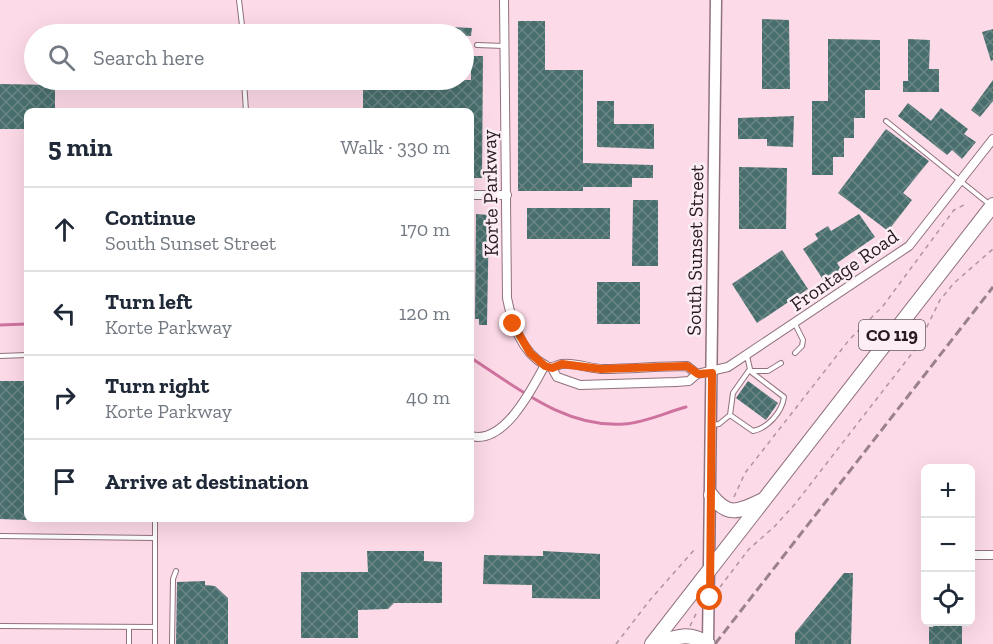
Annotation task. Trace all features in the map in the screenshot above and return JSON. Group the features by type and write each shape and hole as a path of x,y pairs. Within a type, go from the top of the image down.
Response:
{"highway":[{"name":"CO 119","path":"654,644 711,567 993,206"},
{"path":"711,495 719,506 738,511 765,498"},
{"path":"654,644 686,634 698,637 708,644"}],"street":[{"name":"Korte Parkway","path":"504,0 507,298 511,318 519,337 530,353 557,377 580,385 689,381 698,374 712,373"},
{"name":"South Sunset Street","path":"708,644 711,567 716,0"},
{"name":"Frontage Road","path":"712,373 747,356 909,246 993,139"},
{"path":"474,195 507,195"},
{"name":"Korte Parkway","path":"548,367 562,364 601,369 687,366 698,374"},
{"path":"474,436 492,433 506,424 548,367"},
{"path":"975,555 993,555"}],"lane":[{"path":"239,0 242,24"},
{"path":"477,45 504,46"},
{"path":"245,90 246,108"},
{"path":"886,121 993,206"},
{"path":"795,324 803,339 802,346 795,353"},
{"path":"0,356 24,355"},
{"path":"730,415 753,431 768,424 783,405 784,397 778,390 750,371 747,356"},
{"path":"750,371 768,371 781,363"},
{"path":"712,425 719,424 730,415 733,393 750,371"},
{"path":"155,522 155,644"},
{"path":"0,536 155,538"},
{"path":"172,644 172,579 176,571"},
{"path":"0,626 155,627"},
{"path":"129,626 129,644"}],"path":[{"path":"731,503 745,473 828,366 849,340 883,306 954,210 966,204"},
{"path":"720,587 749,549 795,504 917,347 940,300 954,283 993,249"},
{"path":"616,644 650,600 694,550"},
{"path":"689,627 697,612"}],"building":[{"path":"762,19 789,20 790,89 762,89"},
{"path":"518,21 545,21 545,70 583,70 583,163 653,165 653,178 632,178 632,187 583,187 583,191 518,191"},
{"path":"993,29 993,60 991,61 982,32"},
{"path":"828,39 880,40 880,90 865,90 865,118 854,118 854,138 844,138 844,157 833,157 833,175 812,175 812,101 828,101"},
{"path":"908,39 930,40 929,69 939,69 939,92 903,92 903,81 908,81"},
{"path":"474,56 483,56 482,178 474,178 474,108 363,108 363,90 474,90"},
{"path":"993,80 993,101 980,117 971,110"},
{"path":"0,84 24,84 24,90 55,90 55,108 24,108 24,129 0,129"},
{"path":"597,101 614,101 614,124 654,124 654,149 597,147"},
{"path":"908,103 931,121 941,108 968,129 964,134 976,142 962,159 952,150 947,155 898,116"},
{"path":"794,116 793,147 767,146 767,139 738,139 738,118"},
{"path":"886,129 929,161 903,193 912,200 888,231 838,193"},
{"path":"739,167 787,168 786,229 739,229"},
{"path":"633,200 658,200 658,266 632,266"},
{"path":"527,208 610,208 610,239 527,239"},
{"path":"476,214 489,215 487,325 479,325 479,319 475,319"},
{"path":"859,214 875,237 837,263 841,269 824,281 803,249 818,239 815,234 828,226 831,231"},
{"path":"782,250 808,289 757,323 732,284"},
{"path":"597,282 640,282 640,324 597,324"},
{"path":"0,381 24,381 24,520 0,519"},
{"path":"748,381 778,403 766,420 736,398"},
{"path":"367,551 424,551 424,561 442,562 442,603 394,603 388,609 358,610 358,638 301,638 301,572 368,572"},
{"path":"543,551 600,554 600,599 532,598 532,585 483,584 484,555 543,556"},
{"path":"844,573 853,573 851,644 795,644 795,633"},
{"path":"205,581 205,585 215,586 228,598 228,644 176,644 177,582"},
{"path":"962,626 962,644 929,644 929,627"}],"waterway":[{"path":"0,325 24,324"},
{"path":"474,360 543,404 582,420 602,424 624,424 647,420 686,407"}],"railway":[{"path":"715,644 993,287"}],"route":[{"path":"513,324 530,353 545,366 552,368 562,364 601,369 687,366 698,374 712,373 710,598"}]}
